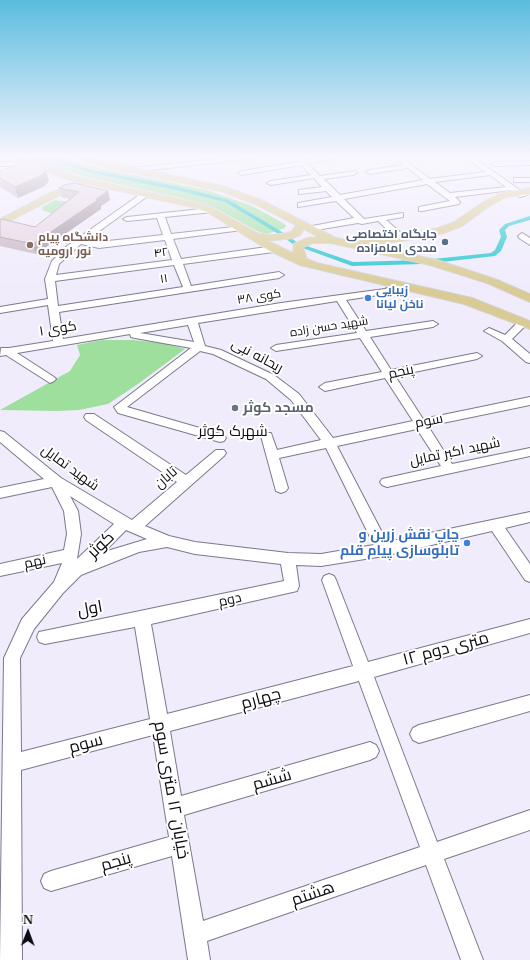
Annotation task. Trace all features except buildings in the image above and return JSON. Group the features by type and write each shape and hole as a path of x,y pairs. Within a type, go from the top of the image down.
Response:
{"main road":[{"path":"0,218 31,201"},
{"path":"0,223 34,201"},
{"path":"174,201 210,210 242,228 274,249 304,263 468,301 527,324"},
{"path":"254,201 333,240 433,262 491,282 530,298"},
{"path":"345,243 382,241 440,231 458,224 492,201"},
{"path":"433,262 421,251 421,243 430,238 465,227 507,201"},
{"path":"255,236 281,238 296,233 306,227"},
{"path":"304,263 297,250 298,246 311,240 333,240"}],"street":[{"path":"58,343 50,279 55,263 80,241 137,201"},
{"path":"301,205 323,201"},
{"path":"341,201 359,220"},
{"path":"422,209 456,202 454,201"},
{"path":"127,219 210,210"},
{"path":"306,227 359,220 362,222 400,215"},
{"path":"160,216 188,289"},
{"path":"380,218 397,234"},
{"name":"۴۲","path":"80,241 99,245 242,228"},
{"path":"522,236 530,242"},
{"name":"۴۲","path":"50,279 274,249"},
{"name":"۱۱","path":"0,310 53,306 188,289 279,275"},
{"name":"کوی ۳۸","path":"121,333 388,291 400,285"},
{"path":"340,298 449,469"},
{"path":"192,321 200,346 120,407 122,410 220,438"},
{"name":"شهید حسن زاده","path":"276,348 433,324"},
{"path":"506,339 527,324"},
{"path":"489,331 506,339 530,360"},
{"name":"کوی ۱","path":"2,350 121,333"},
{"name":"ریحانه نبی","path":"121,333 149,336 200,346 217,352 270,377 295,397 329,442 384,550"},
{"path":"2,350 50,378"},
{"name":"پنجم","path":"325,388 477,356"},
{"name":"سوم","path":"272,455 530,401"},
{"path":"90,417 186,482"},
{"path":"267,436 281,488"},
{"name":"شهید تمایل","path":"2,438 56,481 129,525"},
{"name":"شهید اکبر تمایل","path":"387,482 530,452"},
{"name":"تابان","path":"129,525 186,482 220,453"},
{"path":"0,493 56,481 71,511 74,534 71,555 58,588"},
{"path":"129,525 167,541 195,548 288,560 321,560 384,550 530,516"},
{"name":"کوثر","path":"11,960 12,658 28,624 58,588 129,525"},
{"path":"495,525 530,576"},
{"path":"58,588 82,569 109,556 140,546 167,541"},
{"name":"نهم","path":"0,570 71,555"},
{"name":"دوم","path":"142,619 292,586 288,560"},
{"path":"328,580 472,960"},
{"name":"اول","path":"45,637 142,619"},
{"name":"خیابان ۱۲ متری سوم","path":"142,619 199,960"},
{"name":"۱۲ متری دوم","path":"362,672 530,626"},
{"name":"چهارم","path":"160,725 362,672"},
{"path":"419,734 530,703"},
{"name":"سوم","path":"12,763 160,725"},
{"name":"ششم","path":"174,808 370,751"},
{"path":"432,854 530,820"},
{"name":"پنجم","path":"51,881 180,844"},
{"name":"هشتم","path":"195,934 432,854"}],"green space":[{"path":"54,201 78,203 54,214 42,210 42,207"},
{"path":"190,201 237,201 252,206 286,225 285,228 267,234 257,231 215,208"},
{"path":"102,340 133,340 163,343 185,349 108,404 79,410 0,410 70,371 80,355 77,345"}],"waterway":[{"path":"226,201 284,235"},
{"path":"433,261 493,255 498,251 504,237 502,230 507,225 530,218"},
{"path":"288,238 296,244"},
{"path":"302,246 352,264 422,262"}],"place":[{"name":"جایگاه اختصاصی مددی امامزاده","path":"445,242"},
{"name":"دانشگاه پیام نور ارومیه","path":"30,245"},
{"name":"زیبایی ناخن لیانا","path":"368,298"},
{"name":"مسجد کوثر","path":"235,408"},
{"name":"چاپ نقش زرین و تابلوسازی پیام قلم","path":"467,543"}],"district":[{"name":"شهرک کوثر","path":"233,432"}]}
